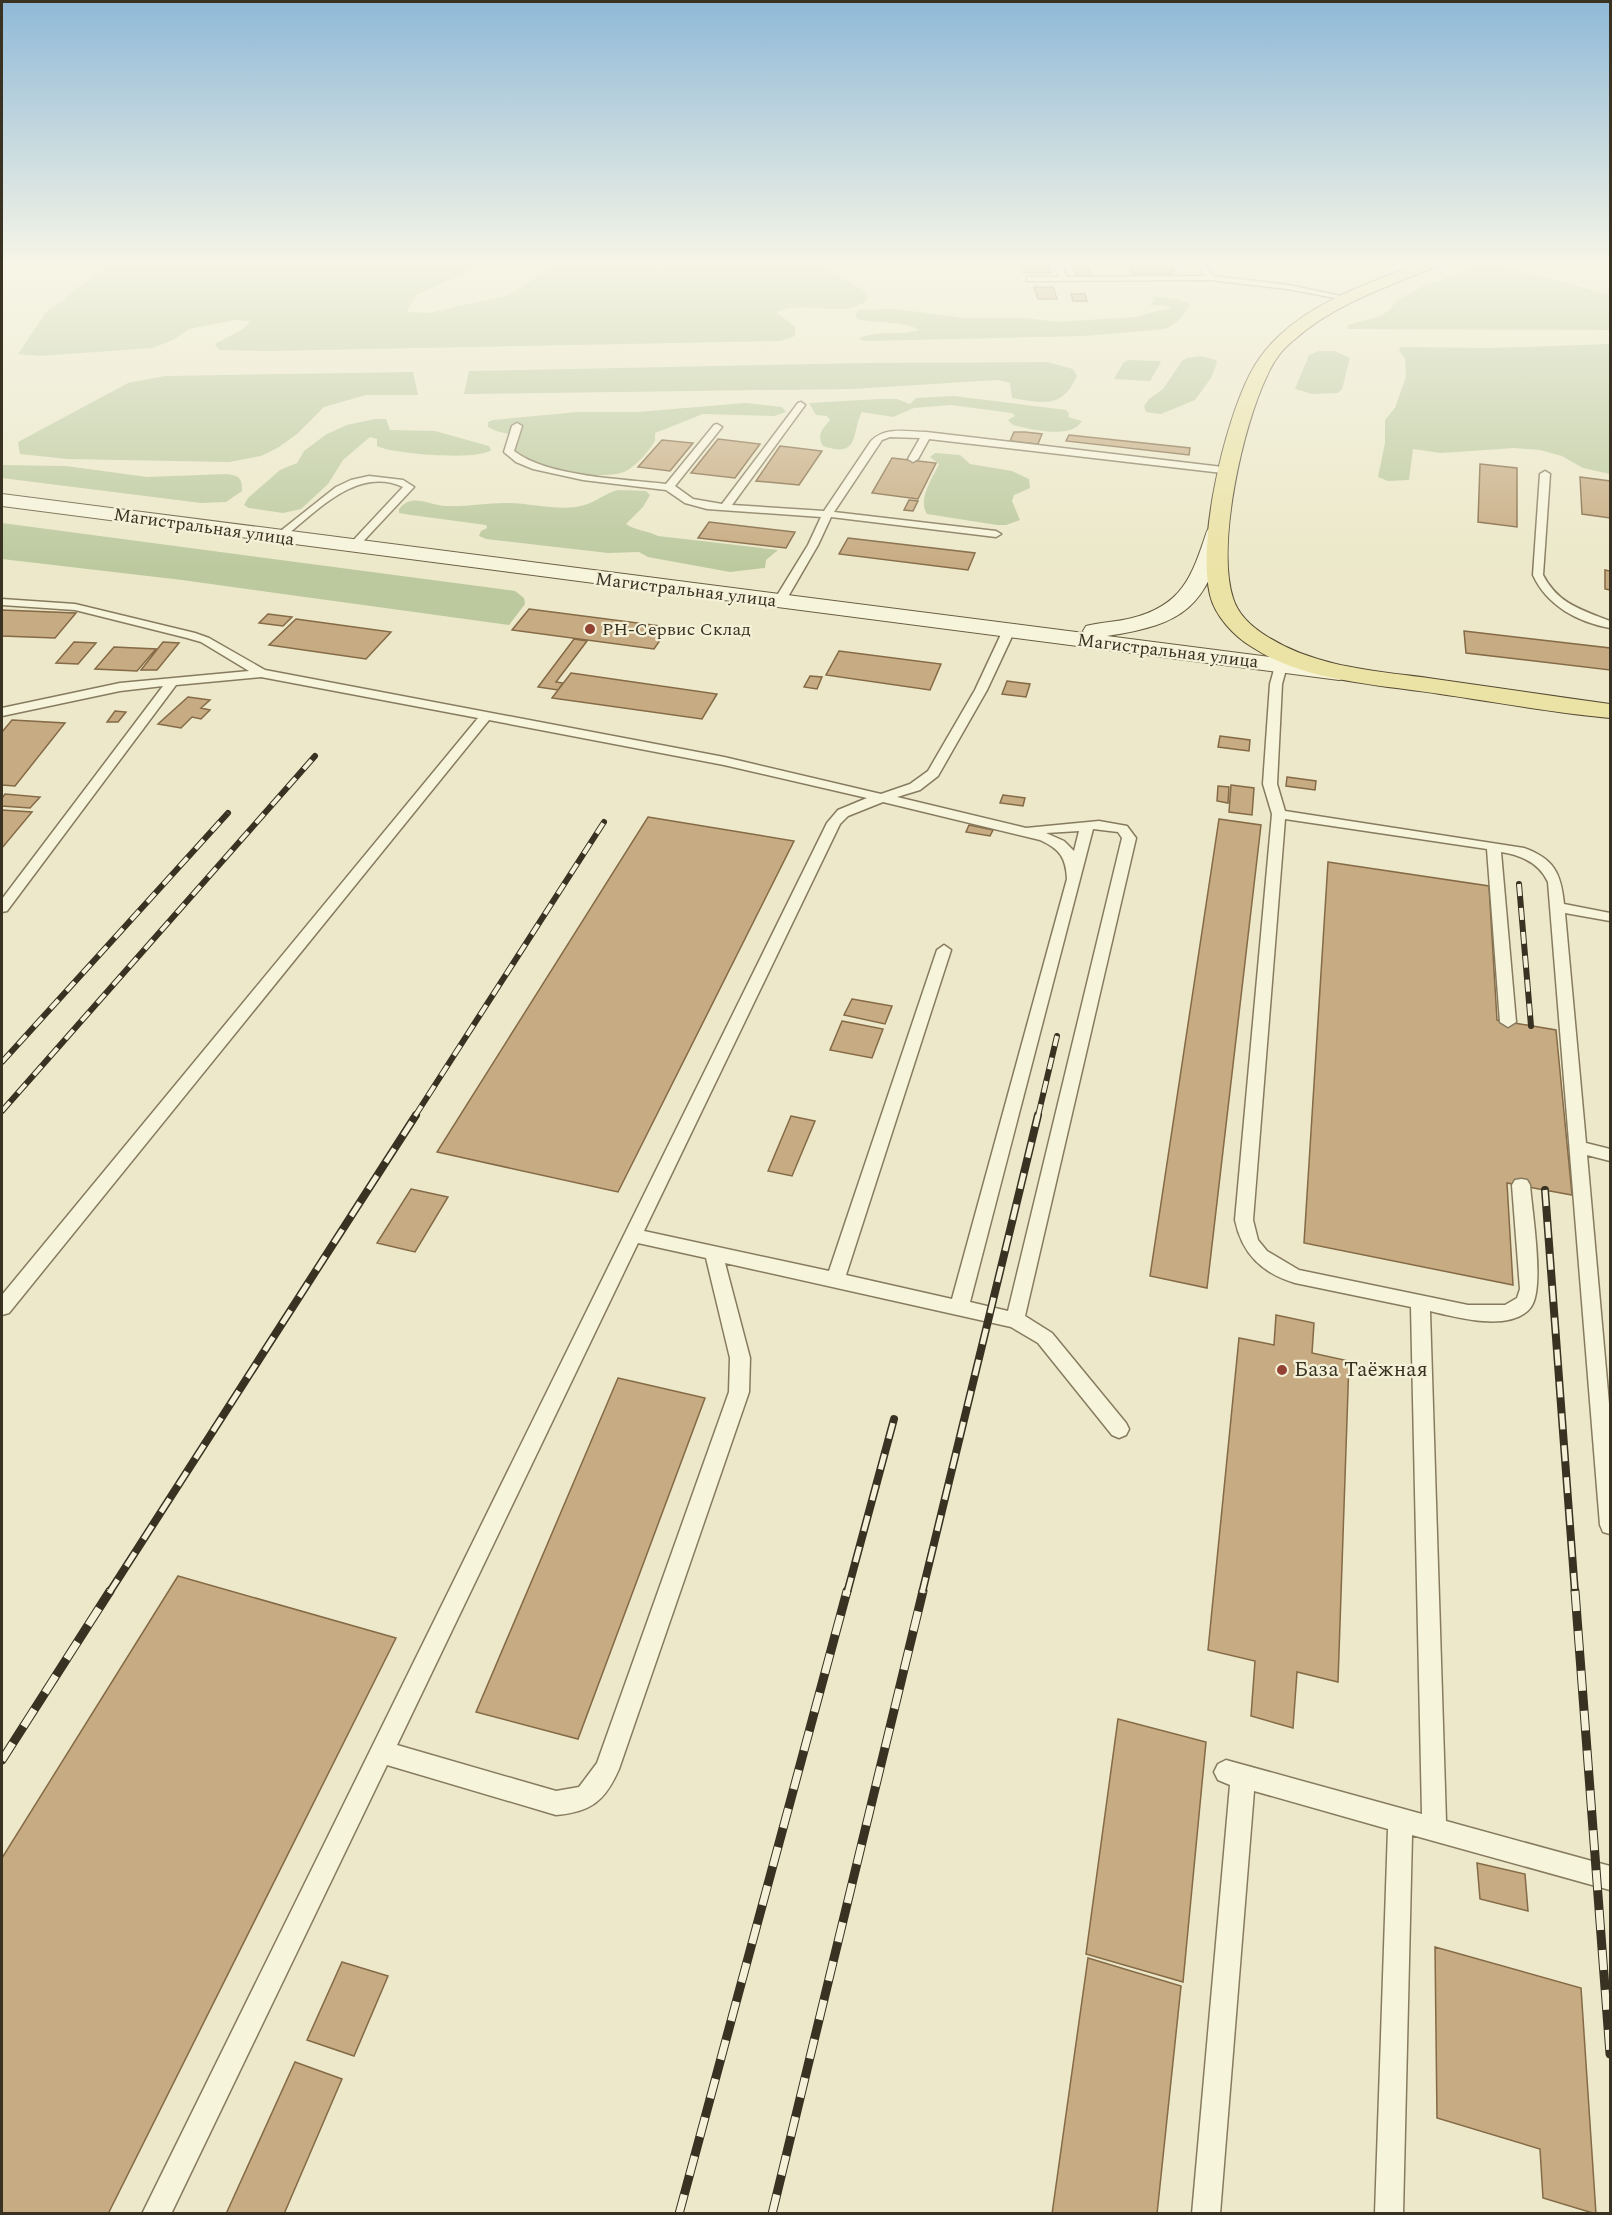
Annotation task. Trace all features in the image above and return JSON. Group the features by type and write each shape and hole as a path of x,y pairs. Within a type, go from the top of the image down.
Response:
{"main road":[{"path":"1009,630 1082,632 1137,624 1183,603 1194,591 1203,574 1217,531 1237,440 1256,378 1267,362"},
{"name":"Магистральная улица","path":"2,500 1370,677"},
{"path":"1217,531 1218,584 1221,598 1236,622 1262,644 1281,653 1304,662 1370,677 1611,711"}],"lane":[{"path":"724,508 801,405"},
{"path":"517,426 509,452 511,456 533,466 558,472 669,487 697,504 724,508 827,514 996,534"},
{"path":"669,487 717,427"},
{"path":"779,602 813,545 827,514 879,438 900,433 926,435 1230,471"},
{"path":"913,459 926,435"},
{"path":"1545,474 1538,575 1542,586 1559,604 1611,625"},
{"path":"278,537 339,489 354,482 369,479 403,483 409,487 352,547"},
{"path":"2,602 82,608 191,634 261,674"},
{"path":"156,2214 834,823 843,813 915,787 933,773 981,690 1009,630"},
{"path":"1281,666 1276,684 1270,784 1279,814 1244,1220 1246,1238 1256,1252 1274,1266 1295,1276 1468,1312 1495,1314 1510,1311 1523,1304 1529,1289 1521,1185"},
{"path":"2,712 98,691 261,674 724,761 1036,834 1061,845 1073,860 1074,879"},
{"path":"2,909 172,682"},
{"path":"2,1308 487,715"},
{"path":"1279,814 1494,846 1526,853 1546,866 1555,882 1611,1525"},
{"path":"959,1308 1087,826"},
{"path":"1015,1320 1128,843 1128,834 1112,826 1019,830"},
{"path":"1494,846 1508,1022"},
{"path":"1557,907 1611,917"},
{"path":"835,1280 944,950"},
{"path":"1578,1147 1611,1155"},
{"path":"633,1235 1015,1320 1045,1338 1119,1429"},
{"path":"382,1752 556,1803 580,1801 596,1788 607,1769 739,1392 740,1358 714,1253"},
{"path":"1420,1302 1434,1829"},
{"path":"1206,2214 1235,1775 1611,1878"},
{"path":"1389,2214 1400,1820"}],"green space":[{"path":"1048,362 1073,369 1077,376 1065,394 1058,399 1043,402 1012,398 1010,383 998,380 851,389 464,394 469,371 864,363"},
{"path":"1161,362 1150,381 1114,379 1123,363"},
{"path":"1181,362 1217,362 1211,378 1195,400 1161,414 1146,412 1144,406 1149,399 1163,389"},
{"path":"1306,362 1349,362 1342,389 1338,393 1312,394 1295,389"},
{"path":"1405,362 1610,362 1610,474 1583,468 1562,456 1540,450 1514,448 1441,453 1413,449 1409,480 1388,481 1378,477 1385,443 1385,420 1395,408 1406,377"},
{"path":"413,372 418,395 366,395 324,407 297,434 261,456 229,462 68,459 20,454 18,442 128,383 165,376"},
{"path":"954,396 1066,410 1068,417 1082,421 1077,427 1069,430 1050,432 1013,425 1008,420 1015,416 1012,413 951,405 914,408 893,417 862,412 853,441 844,449 835,449 823,446 820,438 821,432 830,420 827,416 816,415 809,403 897,399 910,404 916,398"},
{"path":"745,403 782,407 786,412 774,416 703,414 655,433 655,441 642,458 626,471 616,474 584,474 549,468 521,456 514,449 518,436 488,427 488,422 493,420 578,412 637,412"},
{"path":"386,419 390,430 435,431 489,446 491,450 454,456 416,454 377,446 377,439 370,437 343,460 328,484 301,509 283,513 249,508 244,505 248,498 280,470 297,463 304,451 327,434 347,425"},
{"path":"935,453 960,455 970,464 1012,471 1029,479 1030,488 1014,495 1012,501 1020,520 1006,525 997,525 927,514 924,508 925,495 939,464 930,457"},
{"path":"2,465 66,466 147,477 227,474 239,478 242,491 226,502 201,503 2,478"},
{"path":"618,490 646,491 650,495 643,507 626,524 633,528 658,536 778,550 766,560 765,568 730,572 648,557 639,552 608,553 486,539 479,536 481,531 487,528 486,525 399,513 399,509 410,501 446,506 506,503 559,508 576,507"},
{"path":"2,523 515,591 524,598 525,604 509,625 182,580 2,559"}],"building":[{"path":"1014,432 1042,434 1038,444 1010,441"},
{"path":"1069,435 1190,448 1189,455 1066,441"},
{"path":"718,439 760,444 735,478 691,473"},
{"path":"662,440 693,443 670,471 638,467"},
{"path":"780,446 822,451 799,485 756,481"},
{"path":"892,458 936,463 918,499 872,493"},
{"path":"1480,464 1517,468 1517,527 1478,522"},
{"path":"1580,477 1610,481 1610,518 1582,514"},
{"path":"909,500 918,501 913,511 904,510"},
{"path":"709,522 795,532 786,548 698,538"},
{"path":"848,538 975,553 968,570 839,554"},
{"path":"1605,570 1610,571 1610,590 1605,589"},
{"name":"РН-Сервис Cклад","path":"529,609 669,627 654,649 512,630"},
{"path":"2,610 76,613 55,638 2,636"},
{"path":"268,614 292,617 283,626 259,623"},
{"path":"296,619 391,632 366,659 269,645"},
{"path":"1464,631 1610,648 1610,670 1466,653"},
{"path":"574,639 587,641 556,682 563,683 558,690 538,687"},
{"path":"74,642 96,643 78,664 56,663"},
{"path":"163,642 179,643 157,670 141,670"},
{"path":"114,647 156,649 137,671 95,669"},
{"path":"839,651 941,664 930,690 826,675"},
{"path":"571,673 717,694 702,719 552,698"},
{"path":"810,676 822,677 817,689 804,687"},
{"path":"1007,681 1030,684 1026,697 1002,694"},
{"path":"188,697 210,700 201,708 210,710 201,719 192,717 181,728 158,724"},
{"path":"115,711 126,712 118,722 107,722"},
{"path":"12,720 65,723 15,786 2,785 2,732"},
{"path":"1220,736 1250,740 1249,751 1218,747"},
{"path":"1287,777 1316,781 1315,790 1286,786"},
{"path":"1231,785 1254,788 1252,815 1229,812"},
{"path":"1218,786 1229,787 1228,803 1217,801"},
{"path":"5,794 40,797 30,808 2,806 2,798"},
{"path":"1003,795 1025,798 1023,806 1000,803"},
{"path":"2,810 32,812 2,848"},
{"path":"648,817 794,841 618,1192 437,1152"},
{"path":"1219,819 1261,825 1207,1288 1150,1276"},
{"path":"969,825 993,830 990,836 966,832"},
{"path":"1328,862 1489,886 1497,1020 1556,1030 1572,1195 1507,1183 1513,1285 1304,1243"},
{"path":"852,999 892,1006 885,1024 844,1015"},
{"path":"842,1021 883,1029 872,1058 830,1050"},
{"path":"791,1116 815,1121 792,1176 768,1171"},
{"path":"411,1189 448,1197 415,1252 377,1243"},
{"path":"1276,1315 1314,1323 1312,1353 1349,1361 1338,1682 1297,1672 1293,1728 1251,1716 1255,1661 1208,1650 1239,1338 1274,1345"},
{"path":"618,1378 705,1398 578,1739 476,1712"},
{"path":"178,1576 396,1638 108,2214 2,2214 2,1858"},
{"path":"1118,1719 1206,1742 1183,1982 1086,1954"},
{"path":"1477,1863 1525,1874 1528,1911 1480,1899"},
{"path":"1435,1947 1581,1988 1596,2214 1543,2198 1540,2149 1437,2118"},
{"path":"1088,1958 1181,1986 1157,2214 1052,2214"},
{"path":"342,1962 388,1976 354,2056 307,2040"},
{"path":"295,2062 342,2079 284,2214 226,2214"}],"railway":[{"path":"2,1111 315,756"},
{"path":"2,1062 228,813"},
{"path":"415,1116 604,822"},
{"path":"1519,884 1531,1026"},
{"path":"1038,1116 1057,1036"},
{"path":"109,1593 416,1115"},
{"path":"922,1593 1038,1115"},
{"path":"1545,1190 1575,1593"},
{"path":"847,1593 894,1419"},
{"path":"2,1760 110,1591"},
{"path":"679,2214 847,1591"},
{"path":"772,2214 923,1591"},
{"path":"1575,1591 1610,2054"}],"place":[{"name":"РН-Сервис Cклад","path":"590,629"},
{"name":"База Таёжная","path":"1282,1370"}]}
